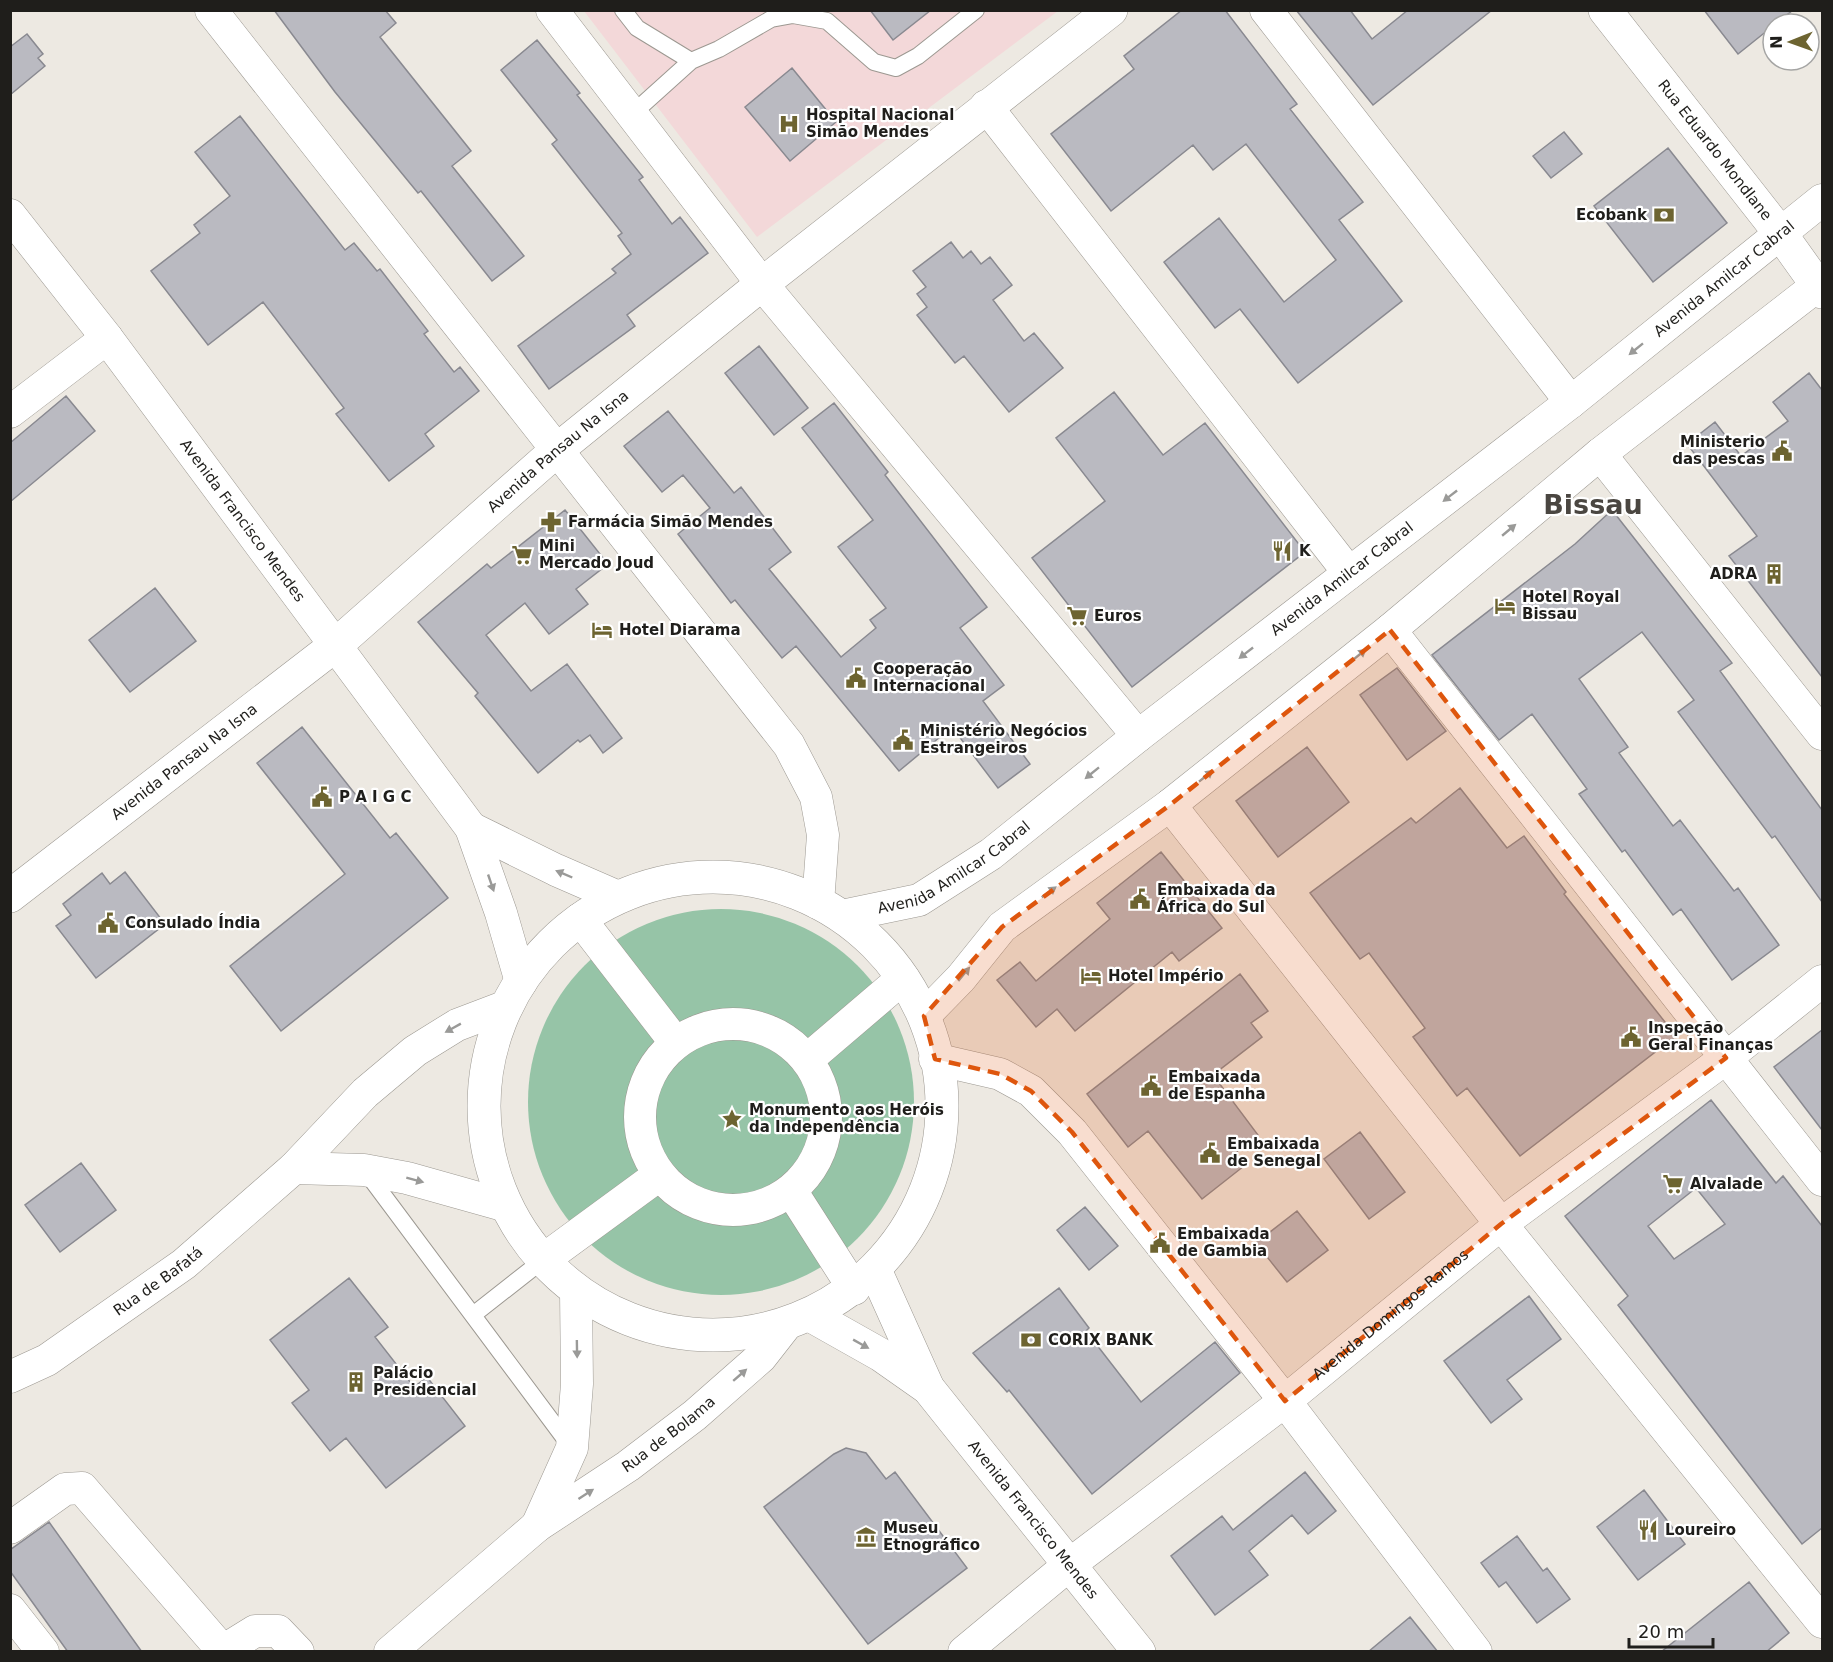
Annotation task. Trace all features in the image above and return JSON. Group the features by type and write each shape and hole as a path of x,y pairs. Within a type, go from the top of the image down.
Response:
{"main road":[{"name":"Rua Eduardo Mondlane","path":"1605,10 1821,287"},
{"name":"Avenida Pansau Na Isna","path":"10,896 337,644 557,450 1097,15"},
{"path":"732,877 790,889 830,910 876,944 903,978 924,1016 941,1082 939,1150 916,1215 865,1279 798,1320 732,1336 677,1334 624,1319 576,1291 543,1260 507,1206 493,1167 485,1127 486,1085 493,1044 514,994 548,948 580,919 618,897 674,879 732,877"},
{"path":"865,1279 928,1388"},
{"path":"798,1320 881,1355 928,1388"},
{"name":"Avenida Francisco Mendes","path":"928,1388 1139,1652"}],"street":[{"path":"211,10 789,745 816,797 823,835 830,910"},
{"path":"552,10 762,284 1138,736"},
{"path":"1266,10 1571,402"},
{"path":"986,106 1349,573"},
{"name":"Avenida Amilcar Cabral","path":"830,910 919,900 991,854 1138,736 1571,402 1822,200"},
{"name":"Avenida Francisco Mendes","path":"10,215 107,338 337,644 471,828"},
{"path":"924,1016 961,978 1002,927 1170,805 1390,630 1600,454 1821,287"},
{"path":"10,412 107,338"},
{"path":"1600,454 1822,734"},
{"path":"1390,630 1822,1180"},
{"path":"1170,805 1501,1224 1822,1622"},
{"path":"471,828 556,870 618,897"},
{"path":"471,828 501,914 514,994"},
{"path":"580,919 675,1042"},
{"path":"808,1059 903,978"},
{"name":"Avenida Domingos Ramos","path":"964,1652 1069,1565 1285,1401 1501,1224 1726,1058 1822,981"},
{"name":"Rua de Bafatá","path":"10,1377 47,1360 184,1264 294,1168 365,1093 415,1051 514,994"},
{"path":"721,1023 769,1029 808,1059 827,1104 821,1153 792,1192 746,1212 698,1205 658,1175 640,1130 643,1101 646,1081 675,1042 721,1023"},
{"path":"935,1059 1000,1074 1031,1091 1072,1131 1285,1401 1476,1652"},
{"path":"294,1168 364,1170 407,1178 507,1206"},
{"path":"543,1260 658,1175"},
{"path":"792,1192 865,1279"},
{"name":"Rua de Bolama","path":"537,1526 572,1448 577,1384 576,1291"},
{"name":"Rua de Bolama","path":"390,1652 537,1526 628,1466 695,1415 761,1357 798,1320"},
{"path":"10,1528 65,1489 82,1488 222,1651 255,1631 278,1631 298,1652"},
{"path":"10,1610 43,1652"}],"lane":[{"path":"624,10 637,28 691,61"},
{"path":"631,115 691,61 719,49 771,19 793,15 828,21 874,62 896,68 918,56 976,10"},
{"path":"364,1170 572,1448"},
{"path":"473,1315 543,1260"}],"highlighted area":[{"path":"1390,630 1726,1058 1501,1224 1285,1401 1072,1132 1031,1091 1000,1074 935,1059 924,1016 1002,927 1170,805"}],"shaded area":[{"name":"Hospital Nacional Simão Mendes","path":"584,11 1058,11 757,237"}],"green space":[{"path":"721,909 759,913 795,924 828,941 858,965 882,995 899,1028 910,1064 914,1102 910,1140 899,1176 882,1209 858,1239 828,1263 795,1280 759,1291 721,1295 683,1291 647,1280 614,1263 584,1239 560,1209 543,1176 532,1140 528,1102 532,1064 543,1028 560,995 584,965 614,941 647,924 683,913"}],"building":[{"path":"274,10 385,10 396,23 380,37 471,151 452,166 524,256 492,281 421,191 418,193 335,92"},
{"path":"870,10 931,10 893,40"},
{"path":"1182,10 1225,10 1297,104 1290,109 1363,202 1339,220 1402,301 1298,383 1240,309 1215,328 1164,262 1219,218 1284,302 1336,260 1246,144 1213,170 1193,145 1111,211 1051,134 1134,69 1124,56"},
{"path":"1296,10 1350,10 1372,39 1408,10 1492,10 1373,105"},
{"path":"1704,10 1793,10 1790,12 1761,12 1761,36 1738,54"},
{"path":"27,34 43,54 38,58 45,66 10,95 10,47"},
{"path":"537,40 580,93 577,95 643,177 639,180 672,224 680,217 708,253 627,315 635,326 549,389 518,346 616,273 612,269 631,254 618,236 622,233 552,144 557,140 501,70"},
{"path":"792,68 836,122 790,161 745,107"},
{"path":"240,116 345,250 354,243 377,271 380,269 428,331 424,334 454,372 460,367 479,391 425,434 434,446 389,481 336,414 344,408 263,302 208,345 151,271 200,233 194,225 230,196 195,152"},
{"path":"1564,132 1582,154 1551,178 1533,156"},
{"path":"1668,148 1727,223 1653,282 1594,206"},
{"path":"951,242 963,258 971,251 981,264 990,257 1012,285 993,300 1024,341 1034,333 1063,368 1009,412 964,356 955,363 917,315 927,307 917,294 926,287 913,271"},
{"path":"759,346 808,408 774,435 725,373"},
{"path":"1809,373 1822,390 1822,677 1729,556 1757,536 1687,444 1715,422 1741,456 1788,421 1773,402"},
{"path":"1114,392 1163,455 1205,423 1305,552 1132,687 1032,558 1105,501 1056,438"},
{"path":"66,396 95,431 10,502 10,443"},
{"path":"834,403 888,472 885,475 987,607 960,628 1004,685 983,701 1030,764 998,788 952,727 899,771 796,646 782,658 735,600 731,603 678,534 710,508 683,475 662,492 624,446 668,411 734,493 741,487 791,552 769,569 841,657 876,628 870,620 886,608 838,547 873,520 802,428"},
{"path":"565,510 608,564 576,589 588,604 549,634 525,603 486,635 531,691 567,664 622,738 603,753 590,735 580,742 578,740 538,773 475,696 478,693 418,622 487,564 491,568"},
{"path":"1612,510 1732,663 1720,671 1822,810 1822,902 1775,836 1772,838 1678,712 1694,700 1642,632 1579,679 1628,747 1619,753 1673,826 1680,820 1734,891 1738,888 1779,945 1732,980 1681,909 1673,915 1625,850 1622,852 1579,794 1587,789 1532,714 1499,740 1432,655 1575,544"},
{"path":"155,588 196,641 130,692 89,640"},
{"path":"1397,668 1446,731 1407,760 1360,695"},
{"path":"302,727 390,838 396,833 448,898 281,1031 230,966 345,874 257,763"},
{"path":"1307,747 1349,802 1278,857 1236,801"},
{"path":"1460,788 1507,848 1524,836 1566,892 1564,894 1676,1036 1520,1156 1467,1088 1457,1096 1413,1037 1425,1028 1369,953 1360,959 1310,893 1411,818 1416,823"},
{"path":"1161,852 1222,928 1179,961 1172,952 1075,1031 1057,1009 1036,1027 997,980 1020,962 1036,981 1110,919 1097,903"},
{"path":"125,872 165,924 96,978 56,926 71,915 63,904 102,873 110,884"},
{"path":"1240,974 1268,1011 1251,1023 1262,1037 1213,1075 1258,1135 1234,1154 1244,1166 1202,1199 1148,1131 1128,1147 1087,1094"},
{"path":"1822,1030 1822,1130 1774,1067"},
{"path":"1711,1100 1776,1183 1783,1176 1822,1226 1822,1528 1802,1544 1618,1305 1628,1296 1565,1216","holes":["1696,1188 1725,1224 1674,1259 1648,1226"]},
{"path":"1360,1132 1405,1192 1369,1219 1324,1159"},
{"path":"81,1163 116,1210 60,1252 25,1205"},
{"path":"1085,1207 1118,1246 1089,1270 1057,1230"},
{"path":"1297,1211 1328,1250 1287,1282 1256,1243"},
{"name":"Palácio Presidencial","path":"349,1278 388,1327 375,1337 414,1387 427,1377 465,1426 386,1488 346,1438 330,1451 292,1403 309,1390 270,1340"},
{"path":"1059,1288 1089,1328 1086,1331 1141,1402 1215,1342 1240,1373 1092,1494 1009,1390 1007,1392 973,1353"},
{"path":"1529,1296 1561,1339 1507,1380 1522,1399 1491,1423 1444,1361"},
{"name":"Museu Etnográfico","path":"846,1448 866,1453 886,1479 895,1472 967,1568 868,1644 764,1507 834,1454"},
{"path":"1305,1472 1336,1511 1308,1534 1292,1515 1249,1551 1268,1575 1215,1615 1171,1556 1222,1516 1233,1530"},
{"path":"1644,1490 1685,1544 1638,1580 1597,1527"},
{"path":"49,1522 142,1652 68,1652 10,1571 10,1550"},
{"path":"1517,1536 1543,1571 1547,1568 1570,1599 1537,1623 1506,1582 1499,1587 1481,1563"},
{"path":"1749,1582 1789,1633 1766,1652 1661,1652"},
{"path":"1410,1617 1438,1652 1368,1652"}],"place":[{"name":"Hospital Nacional Simão Mendes","path":"789,124"},
{"name":"Ecobank","path":"1664,215"},
{"name":"Ministerio das pescas","path":"1782,451"},
{"name":"Farmácia Simão Mendes","path":"551,522"},
{"name":"K","path":"1282,551"},
{"name":"Mini Mercado Joud","path":"522,555"},
{"name":"ADRA","path":"1774,574"},
{"name":"Hotel Royal Bissau","path":"1505,606"},
{"name":"Euros","path":"1077,616"},
{"name":"Hotel Diarama","path":"602,630"},
{"name":"Cooperação Internacional","path":"856,678"},
{"name":"Ministério Negócios Estrangeiros","path":"903,740"},
{"name":"P A I G C","path":"322,797"},
{"name":"Embaixada da África do Sul","path":"1140,899"},
{"name":"Consulado Índia","path":"108,923"},
{"name":"Hotel Império","path":"1091,976"},
{"name":"Inspeção Geral Finanças","path":"1631,1037"},
{"name":"Embaixada de Espanha","path":"1151,1086"},
{"name":"Monumento aos Heróis da Independência","path":"732,1119"},
{"name":"Embaixada de Senegal","path":"1210,1153"},
{"name":"Alvalade","path":"1673,1184"},
{"name":"Embaixada de Gambia","path":"1160,1243"},
{"name":"CORIX BANK","path":"1031,1340"},
{"name":"Palácio Presidencial","path":"356,1382"},
{"name":"Loureiro","path":"1648,1530"},
{"name":"Museu Etnográfico","path":"866,1537"}],"district":[{"name":"Bissau","path":"1593,505"}]}
